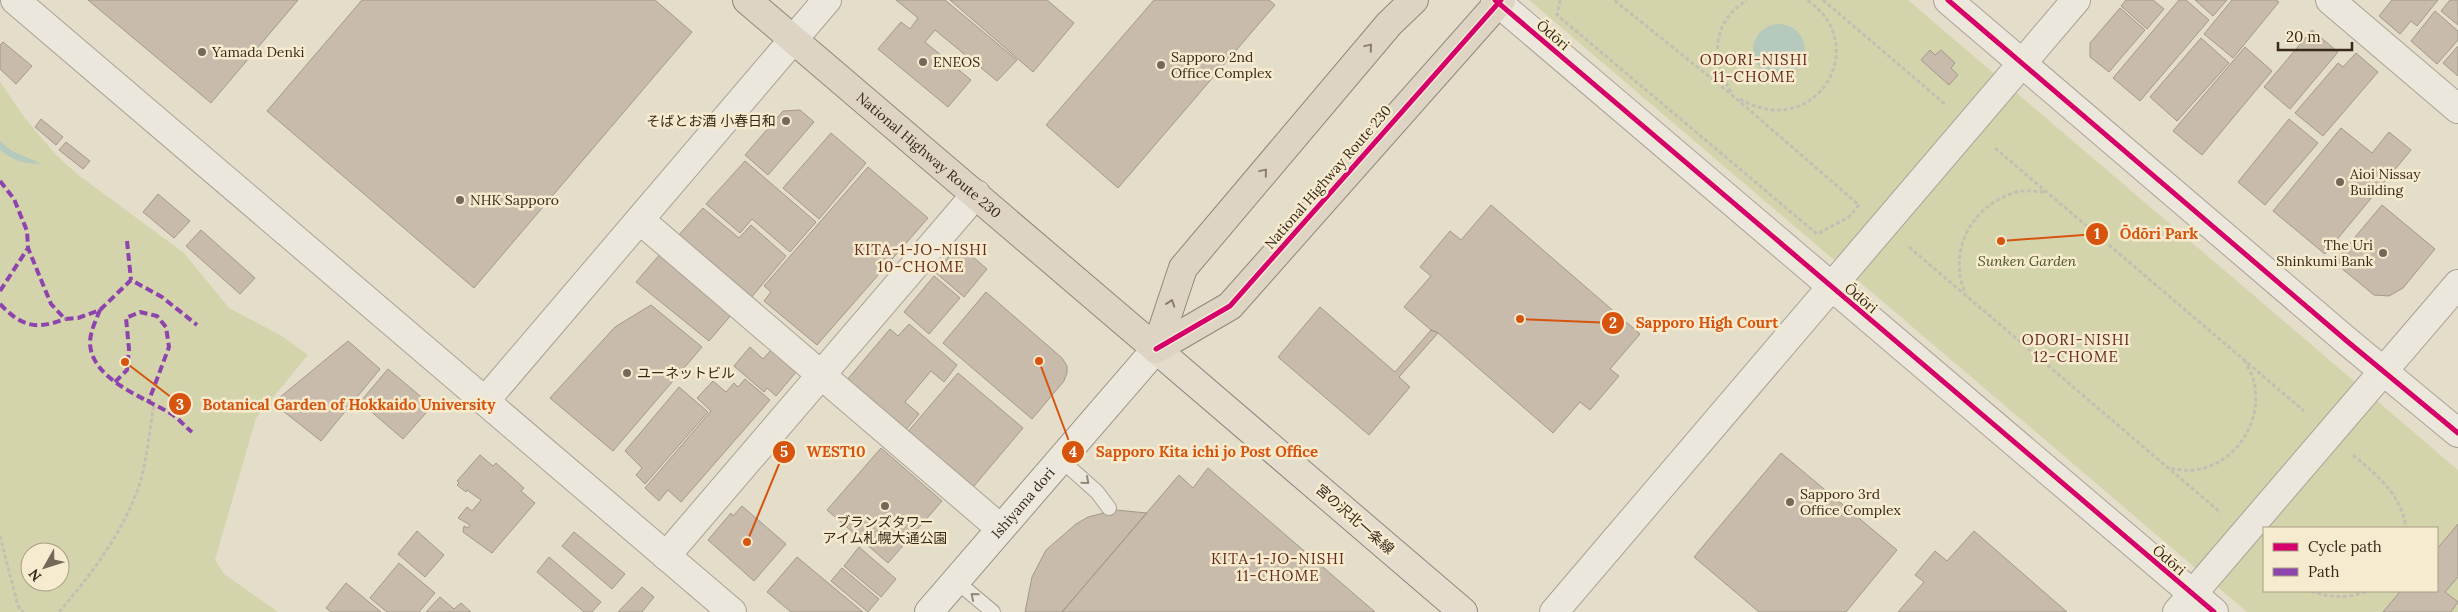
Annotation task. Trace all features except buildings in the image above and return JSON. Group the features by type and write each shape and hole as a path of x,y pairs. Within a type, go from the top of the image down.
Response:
{"highway":[{"name":"National Highway Route 230","path":"748,0 1156,349 1230,306 1498,1"},
{"path":"1156,349 1183,268 1389,24 1414,0"}],"main road":[{"name":"宮の沢北一条線","path":"1156,349 1463,612"}],"street":[{"path":"15,0 732,612"},
{"path":"485,401 827,0"},
{"path":"1948,0 2458,433"},
{"path":"1554,612 2076,0"},
{"path":"2330,0 2458,110"},
{"name":"Ōdōri","path":"1498,1 1831,287 2184,603 2214,612"},
{"path":"666,556 976,194"},
{"path":"640,220 1000,528"},
{"path":"2184,603 2458,284"},
{"name":"Ishiyama dori","path":"929,612 1156,349"}],"lane":[{"path":"1060,459 1097,492 1109,508"},
{"path":"956,581 993,612"}],"path":[{"path":"1560,0 1558,15 1817,234 1849,217 1859,205 1732,95 1614,0"},
{"path":"1747,0 1736,7 1724,22 1718,40 1717,59 1722,78 1732,95 1750,105 1770,111 1790,110 1808,102 1823,89 1833,72 1836,52 1833,32 1824,14 1807,0"},
{"path":"1823,0 1945,104"},
{"path":"1995,148 2304,411"},
{"path":"1966,297 1960,275 1960,252 1967,230 1981,211 2000,198 2022,191 2045,192"},
{"path":"1909,247 2220,513"},
{"path":"2170,469 2194,470 2217,463 2237,449 2250,429 2256,406 2254,381 2244,359"},
{"path":"59,612 102,557 125,520 139,487 154,405"},
{"path":"2353,455 2382,479 2394,493 2406,527"},
{"path":"0,536 18,606 23,612"},
{"path":"2315,592 2335,597 2363,592"}],"green space":[{"name":"Sunken Garden","path":"1529,0 1908,0 2458,470 2458,612 2247,612"},
{"path":"0,82 25,118 56,155 77,174 184,253 229,308 282,336 308,355 256,418 215,560 224,574 278,612 0,612"}],"shaded area":[{"path":"1774,24 1784,24 1798,31 1805,45 1805,55 1798,69 1784,76 1774,76 1764,72 1757,65 1753,55 1753,45 1757,35 1764,28"},
{"path":"0,141 12,151 42,164 25,162 10,157 0,150"}],"marked path":[{"path":"0,181 14,199 27,231 28,248 51,304 65,319 78,318 100,310 90,339 93,356 99,367 120,385 171,414 192,432"},
{"path":"127,241 131,280"},
{"path":"0,291 28,248"},
{"path":"100,310 131,280 162,297 197,325"},
{"path":"0,304 15,318 30,324 46,325 65,319"},
{"path":"115,382 127,370 129,349 126,318 140,312 157,316 166,327 169,347 148,403"}],"cycle path":[{"path":"1495,0 2214,612"},
{"path":"1156,349 1230,306 1501,0"},
{"path":"1948,0 2348,342 2458,433"}],"place":[{"name":"Yamada Denki","path":"202,52"},
{"name":"ENEOS","path":"923,62"},
{"name":"Sapporo 2nd Office Complex","path":"1161,65"},
{"name":"そばとお酒 小春日和","path":"786,121"},
{"name":"Aioi Nissay Building","path":"2340,182"},
{"name":"NHK Sapporo","path":"460,200"},
{"name":"Ōdōri Park","path":"2001,241"},
{"name":"The Uri Shinkumi Bank","path":"2383,253"},
{"name":"Sapporo High Court","path":"1520,319"},
{"name":"Sapporo Kita ichi jo Post Office","path":"1039,361"},
{"name":"Botanical Garden of Hokkaido University","path":"125,362"},
{"name":"ユーネットビル","path":"627,373"},
{"name":"Sapporo 3rd Office Complex","path":"1790,502"},
{"name":"ブランズタワー アイム札幌大通公園","path":"885,506"},
{"name":"WEST10","path":"747,542"}],"district":[{"name":"ODORI-NISHI 11-CHOME","path":"1754,68"},
{"name":"KITA-1-JO-NISHI 10-CHOME","path":"921,258"},
{"name":"ODORI-NISHI 12-CHOME","path":"2076,348"},
{"name":"KITA-1-JO-NISHI 11-CHOME","path":"1278,568"}]}
